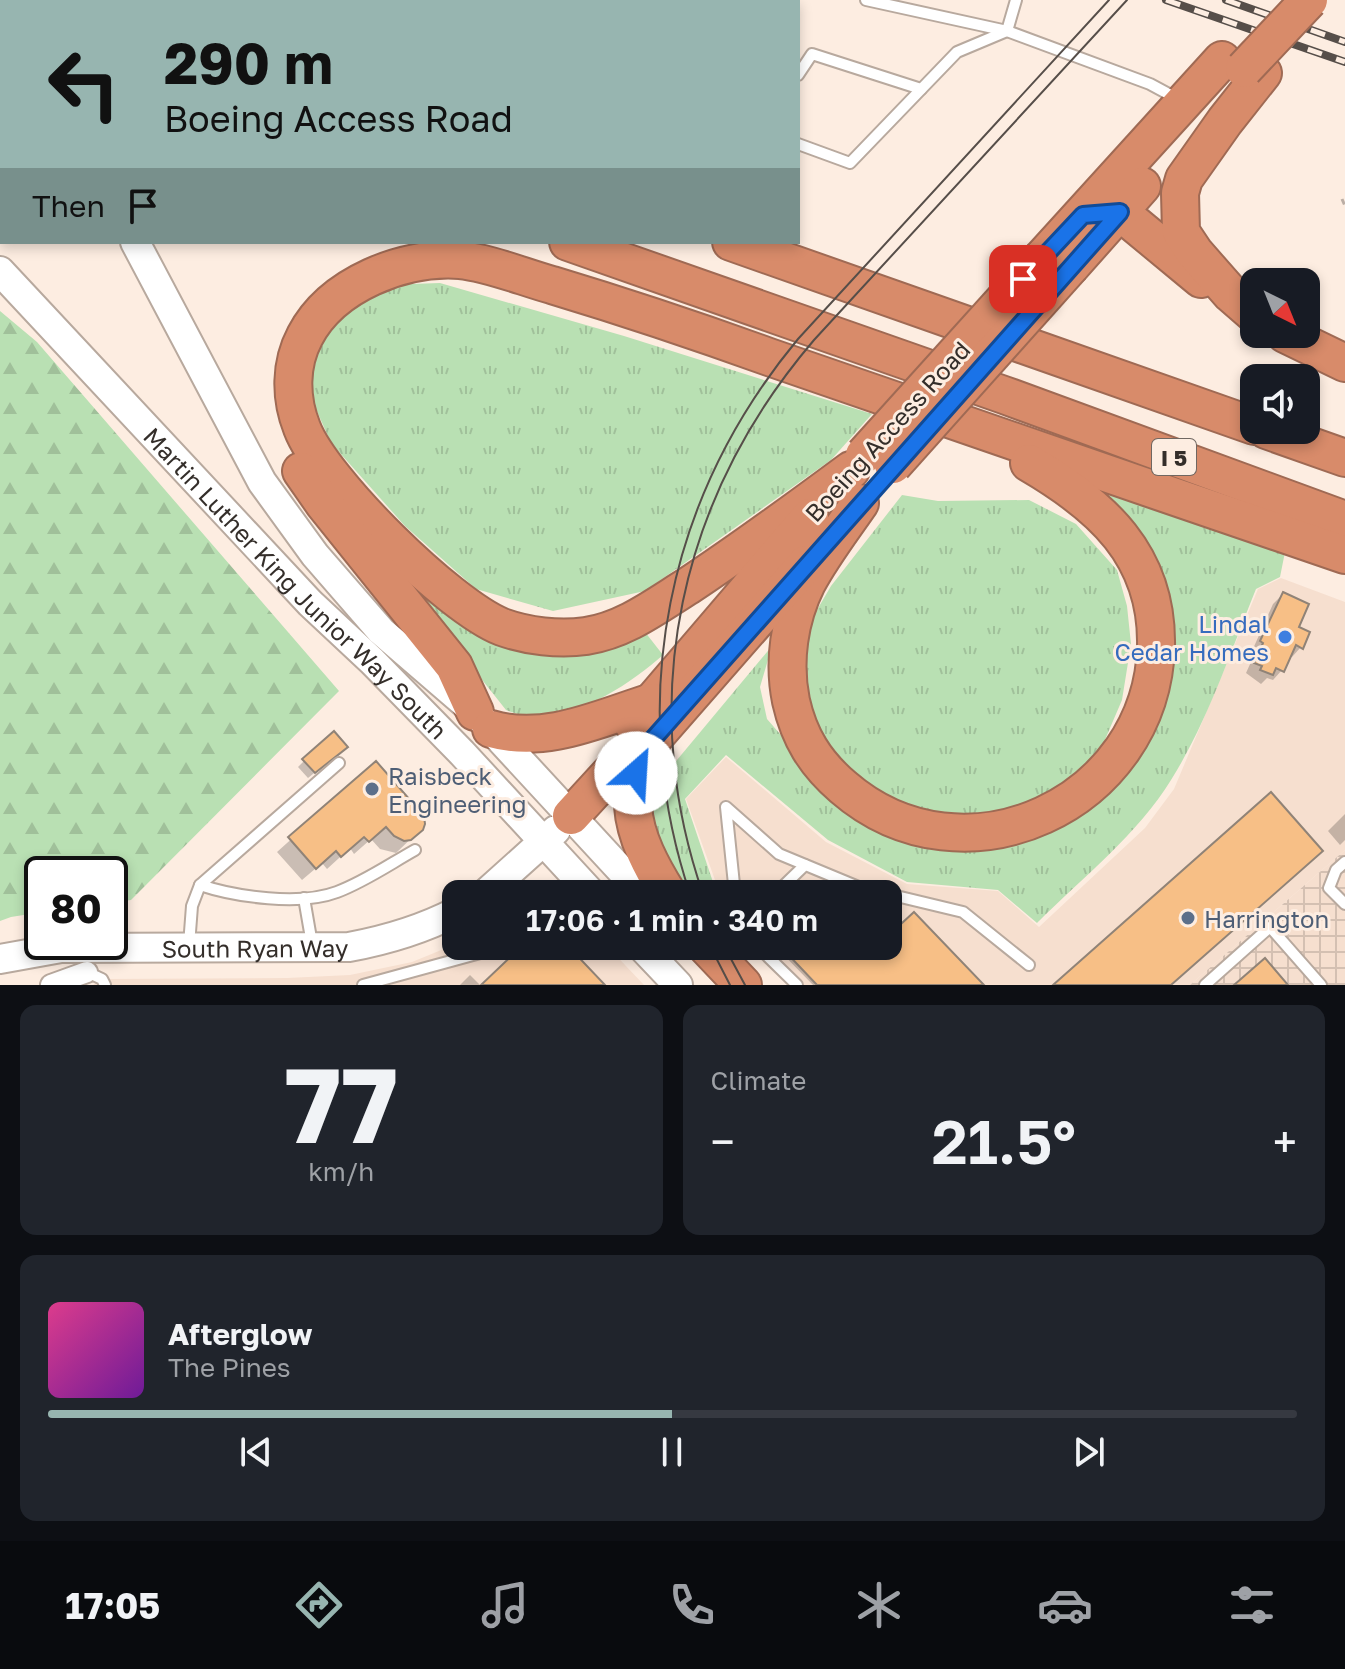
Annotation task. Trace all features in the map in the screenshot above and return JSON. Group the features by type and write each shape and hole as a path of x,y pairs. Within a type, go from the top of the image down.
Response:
{"highway":[{"name":"Boeing Access Road","path":"1057,262 1083,215 1185,102 1243,68 1277,0"},
{"name":"Boeing Access Road","path":"626,762 616,744 652,702 867,473 1057,262 1120,212 1243,68 1309,0"},
{"path":"1240,302 1195,253 1181,232 1180,193 1184,179 1225,121 1243,68 1319,0"},
{"path":"1083,215 1120,212 1196,276 1240,303"},
{"name":"I 5","path":"574,244 990,390 1345,520"},
{"name":"I 5","path":"737,244 1240,421"},
{"path":"652,702 563,731 517,735 483,720 454,666 302,473 276,420 272,397 281,345 311,297 331,280 354,264 382,251 475,251 854,387 1345,555"},
{"path":"475,251 386,271 339,297 306,334 294,363 293,387 302,428 322,464 339,485 441,587 486,619 504,628 555,637 580,637 618,627 639,617 867,473"},
{"path":"1314,348 1345,363"},
{"path":"854,387 1030,463 1095,507 1115,527 1133,555 1153,607 1155,668 1148,699 1127,745 1095,783 1046,815 999,830 952,833 903,822 873,809 852,795 804,742 796,725 786,677 791,633 807,584 867,473"},
{"path":"1306,444 1345,458"},
{"name":"Boeing Access Road","path":"571,816 626,762 867,473"},
{"path":"626,762 637,829 646,855 660,880"},
{"path":"719,960 741,985"}],"main road":[{"name":"Martin Luther King Junior Way South","path":"136,244 262,482 315,555 381,631 483,720 630,880"},
{"name":"Martin Luther King Junior Way South","path":"0,271 310,603 462,753 579,880"},
{"name":"Boeing Access Road","path":"543,842 571,816"},
{"path":"501,880 543,842"},
{"name":"South Ryan Way","path":"0,959 61,948 349,947 416,931 442,919"},
{"path":"654,960 678,985"},
{"path":"709,960 741,985"}],"street":[{"path":"51,985 87,972"}],"lane":[{"path":"866,0 1007,31 1150,84 1185,102"},
{"path":"1007,31 1016,0"},
{"path":"800,145 850,163 957,52 1007,31"},
{"path":"800,72 812,54 921,89"},
{"path":"188,948 192,906 200,885 339,763"},
{"path":"734,880 726,807 779,854 842,880"},
{"path":"200,885 227,894 304,898 336,892 415,850"},
{"path":"1345,862 1336,870 1329,888 1345,904"},
{"path":"789,880 805,865"},
{"path":"902,897 963,912 1029,965"},
{"path":"304,898 312,948"},
{"path":"1205,985 1270,927 1321,985"},
{"path":"363,985 455,960"},
{"path":"771,960 797,985"},
{"path":"87,972 102,979 105,985"}],"path":[{"path":"1342,199 1345,206"}],"shaded area":[{"path":"1281,578 1345,602 1345,850 1190,985 792,985 767,960 902,960 902,881 998,891 1039,927 1145,828 1174,789 1258,589"},
{"path":"726,757 826,842 899,880 715,880 686,799"},
{"path":"1345,850 1345,985 1190,985"},
{"path":"442,950 442,960 620,960 644,985 93,985 103,979 350,975 412,962"}],"green space":[{"path":"440,283 624,336 872,414 831,460 645,591 553,611 476,589 405,526 331,443 312,400 311,367 331,326 383,285"},
{"path":"0,311 37,342 339,691 131,900 128,900 128,856 24,856 24,915 0,921"},
{"path":"1095,486 1286,547 1280,577 1256,589 1196,734 1158,800 1108,855 1037,923 998,890 907,882 828,840 726,755 685,799 712,880 684,880 676,872 660,841 646,793 653,778 672,766 772,646 760,687 767,719 828,789 861,815 1062,818 1162,653"},
{"path":"902,495 938,501 1029,500 1076,524 1117,570 1127,606 1131,644 1122,700 1101,749 1072,778 1022,807 981,815 935,815 903,807 833,763 803,699 807,627 831,586"},
{"path":"399,575 448,613 645,632 663,655 630,681 590,704 547,716 526,716 506,710"}],"building":[{"name":"Lindal Cedar Homes","path":"1283,592 1309,604 1299,627 1310,632 1303,649 1296,645 1284,672 1276,668 1273,675 1260,670 1262,666 1254,663 1263,643 1260,641"},
{"path":"334,731 348,747 315,773 302,759"},
{"name":"Raisbeck Engineering","path":"376,761 424,816 423,830 411,840 404,841 386,827 369,842 364,837 341,857 336,851 316,869 288,837"},
{"name":"Harrington","path":"1271,792 1323,851 1171,985 1053,985"},
{"path":"914,912 984,985 817,985 793,960 902,960 902,923"},
{"path":"1265,958 1288,985 1234,985"},
{"path":"507,960 581,960 605,985 481,985"}],"tram line":[{"path":"686,880 671,821 661,747 661,674 670,603 689,533 717,465 753,400 798,339 1109,0"},
{"path":"699,880 683,820 673,746 673,674 683,602 702,532 731,465 768,401 814,340 1127,0"},
{"path":"717,960 730,985"},
{"path":"732,960 745,985"}],"railway":[{"path":"1166,0 1345,62"},
{"path":"1226,0 1345,42"}],"place":[{"name":"Lindal Cedar Homes","path":"1285,637"},
{"name":"Raisbeck Engineering","path":"372,789"},
{"name":"Harrington","path":"1188,918"}],"route":[{"path":"636,773 638,756 1120,212 1083,215 1023,279"}]}
